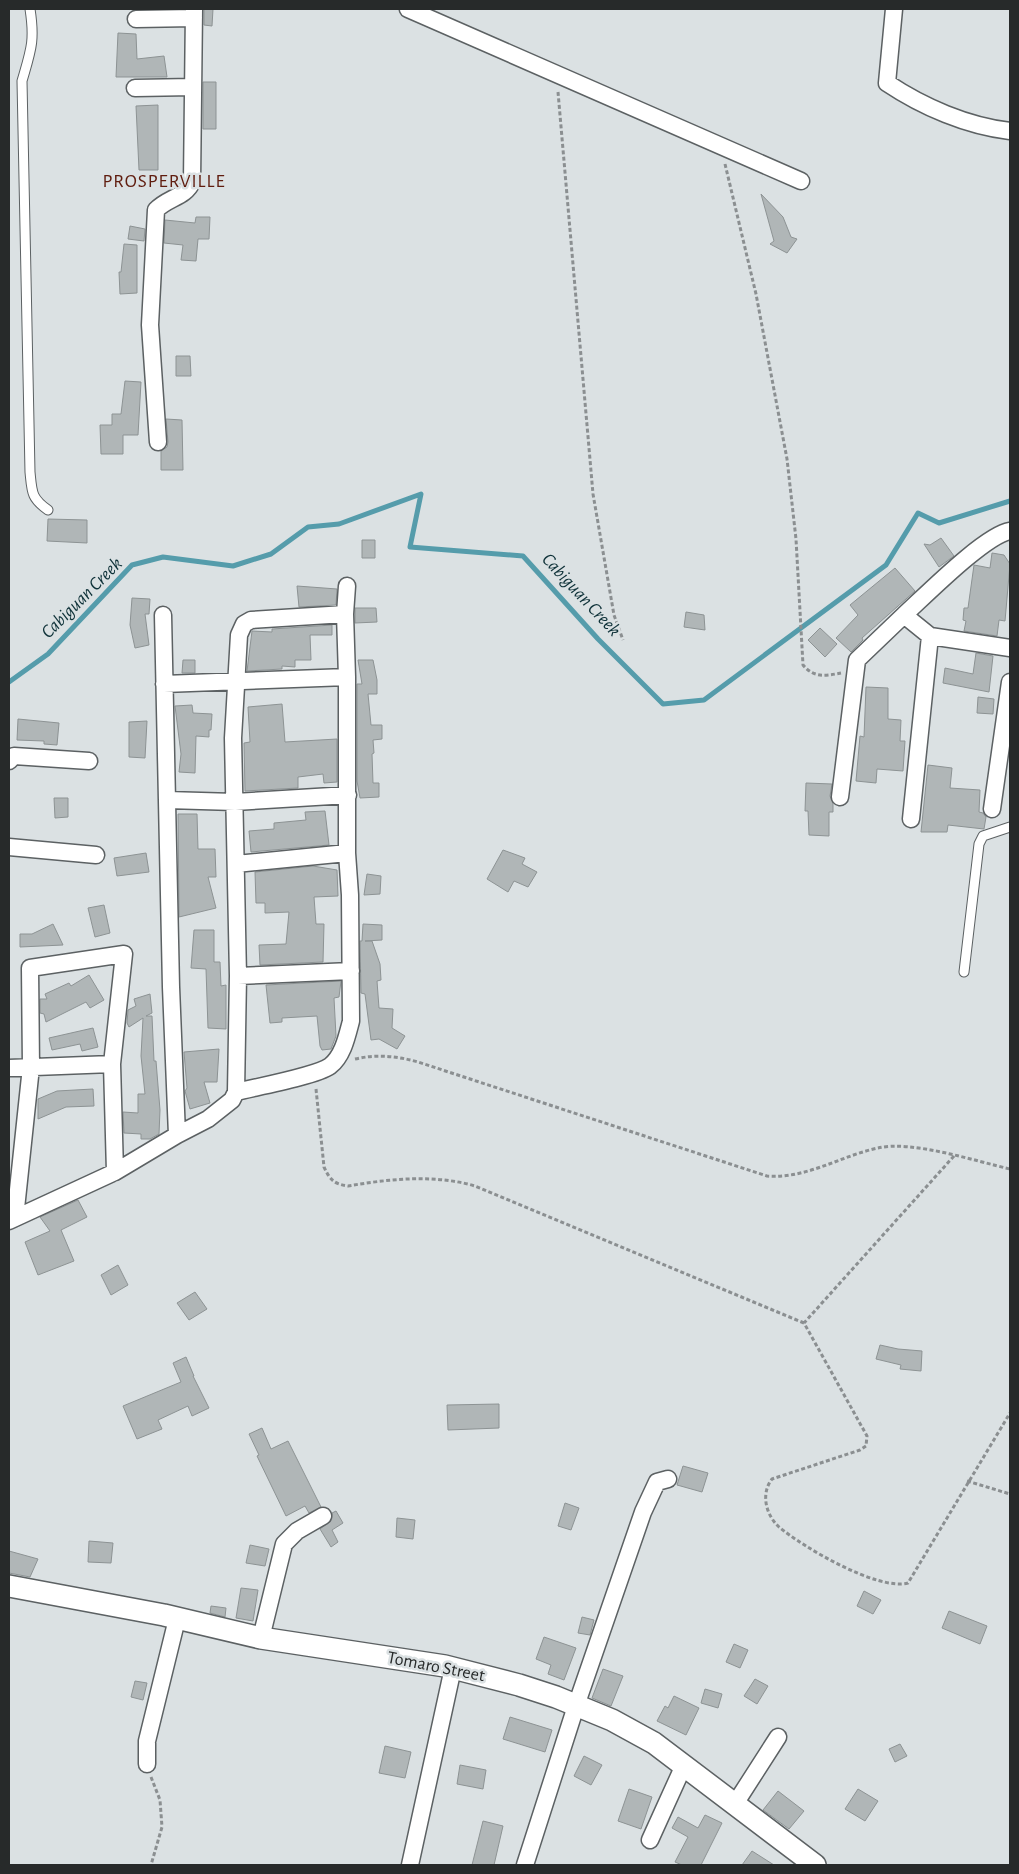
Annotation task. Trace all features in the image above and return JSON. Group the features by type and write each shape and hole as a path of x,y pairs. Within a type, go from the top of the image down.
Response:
{"street":[{"path":"408,9 801,181"},
{"path":"894,9 887,83 915,102 993,129 1010,131"},
{"path":"136,18 194,13 192,182 185,192 163,202 156,210 150,325 158,442"},
{"path":"135,88 193,87"},
{"path":"840,797 854,668 862,653 981,547 1004,532 1010,531"},
{"path":"236,1092 314,1072 330,1066 344,1045 351,1021 350,895 347,853 347,677 344,614 347,586"},
{"path":"12,1219 115,1172 222,1110 232,1100 236,1092 238,976 234,738 239,635 241,628 246,622 251,620 344,614"},
{"path":"163,615 177,1135"},
{"path":"904,615 930,636 1010,648"},
{"path":"911,819 930,636"},
{"path":"164,684 237,683 347,677"},
{"path":"992,809 1010,682"},
{"path":"9,761 14,756 89,761"},
{"path":"167,800 235,802 348,794"},
{"path":"9,847 96,855"},
{"path":"236,864 347,853"},
{"path":"12,1219 31,1067 30,968 124,954 112,1064 115,1172"},
{"path":"238,976 351,971"},
{"path":"9,1068 112,1064"},
{"path":"525,1865 576,1706 650,1493 657,1482 668,1479"},
{"path":"261,1638 284,1544 297,1531 323,1516"},
{"name":"Tomaro Street","path":"9,1586 177,1619 261,1638 454,1668 519,1685 612,1720 646,1739 684,1765 815,1865"},
{"path":"148,1764 147,1741 177,1619"},
{"path":"410,1865 454,1668"},
{"path":"735,1804 778,1737"},
{"path":"650,1840 684,1765"}],"lane":[{"path":"30,9 34,36 31,55 22,81 30,462 32,492 36,501 48,510"},
{"path":"964,972 979,844 983,836 1010,827"}],"path":[{"path":"556,74 592,494 614,615 623,640"},
{"path":"721,146 756,294 788,459 796,539 803,665 810,673 818,676 839,673 854,668"},
{"path":"330,1066 366,1056 396,1056 767,1176 785,1178 803,1174 876,1148 893,1145 1010,1169"},
{"path":"314,1072 324,1167 328,1177 336,1184 348,1186 436,1179 468,1184 804,1323 867,1436 866,1446 860,1450 772,1479 766,1488 766,1505 778,1526 846,1569 898,1586 908,1583 952,1512 967,1481 1010,1412"},
{"path":"804,1323 954,1156"},
{"path":"967,1481 1010,1494"},
{"path":"148,1764 160,1800 162,1827 151,1865"}],"building":[{"path":"204,9 213,9 212,26 204,25"},
{"path":"118,33 136,34 137,59 164,56 167,77 116,77"},
{"path":"203,82 216,82 216,129 203,129"},
{"path":"158,105 158,170 139,170 136,106"},
{"path":"761,194 783,217 791,237 797,239 787,253 770,244 774,241"},
{"path":"196,217 210,217 209,239 198,239 196,261 181,260 183,245 164,243 165,220 195,223"},
{"path":"130,226 145,229 144,241 128,239"},
{"path":"124,244 137,245 137,293 120,294 119,272 121,272"},
{"path":"176,356 190,356 191,376 176,376"},
{"path":"125,381 141,382 138,435 123,435 123,454 101,454 100,425 112,425 112,414 121,414"},
{"path":"166,419 182,420 183,470 161,470 161,451 167,447 168,442"},
{"path":"48,519 87,520 87,543 47,541"},
{"path":"941,538 954,556 939,567 924,544 930,545"},
{"path":"362,540 375,540 375,558 362,558"},
{"path":"992,553 1004,555 1010,564 1005,621 999,620 997,636 964,631 966,621 963,620 964,608 968,608 974,565 990,568"},
{"path":"895,568 915,591 862,638 863,640 851,652 836,638 858,615 850,605"},
{"path":"297,586 337,589 336,605 299,607"},
{"path":"132,598 150,599 149,614 145,614 149,645 135,648 130,625"},
{"path":"355,608 376,608 377,622 355,623"},
{"path":"686,612 704,615 705,630 684,627"},
{"path":"332,625 332,635 310,635 311,660 295,660 295,667 282,666 282,669 247,671 252,631 272,632 272,629"},
{"path":"820,628 837,644 825,657 808,640"},
{"path":"976,653 993,656 989,692 943,683 945,668 973,674"},
{"path":"183,660 195,660 195,673 182,673"},
{"path":"358,660 373,660 377,680 377,694 368,694 371,725 382,725 382,739 373,740 374,753 372,754 373,783 379,783 379,797 360,798 357,781 357,684 362,684"},
{"path":"866,687 888,688 888,719 901,720 900,741 905,741 903,771 877,769 876,783 856,781 860,736 864,737"},
{"path":"978,697 994,699 993,714 977,713"},
{"path":"282,704 285,742 337,739 337,782 324,783 323,774 298,777 298,788 245,791 244,743 250,742 248,707"},
{"path":"192,705 193,713 212,714 211,730 209,730 209,737 196,736 195,773 179,772 181,754 175,706"},
{"path":"18,719 59,723 57,745 44,744 44,741 17,740"},
{"path":"147,721 145,758 129,757 129,722"},
{"path":"928,765 952,768 950,788 980,790 979,812 983,813 986,817 984,829 948,825 947,832 921,832"},
{"path":"806,783 832,784 830,796 833,812 829,812 829,836 809,835 808,811 805,811"},
{"path":"54,798 68,798 68,817 55,818"},
{"path":"325,811 329,845 251,852 249,831 274,829 274,823 306,820 305,812"},
{"path":"178,814 197,814 198,849 215,849 216,877 208,877 216,908 179,917"},
{"path":"503,850 525,858 522,864 537,872 528,887 514,881 508,892 487,879"},
{"path":"146,853 149,872 117,876 114,858"},
{"path":"313,866 337,870 338,896 314,897 316,924 324,924 323,962 260,965 259,945 286,944 289,912 265,913 265,903 256,903 255,872"},
{"path":"367,874 381,876 380,894 364,895"},
{"path":"104,905 110,933 95,937 88,908"},
{"path":"53,924 63,945 20,947 20,934 32,934"},
{"path":"363,924 382,925 382,940 365,941 372,941 380,964 381,980 377,981 379,1008 393,1009 392,1028 405,1036 397,1049 379,1039 371,1040 365,994 361,993 360,941 362,941"},
{"path":"194,930 214,930 214,962 220,962 221,986 226,985 226,1029 208,1028 206,969 191,968"},
{"path":"89,975 104,1000 90,1008 86,1002 46,1022 44,1014 40,1013 40,999 47,999 45,994 69,983 71,986"},
{"path":"341,981 339,997 334,998 336,1036 331,1049 322,1050 320,1046 317,1016 282,1018 282,1022 270,1023 266,985"},
{"path":"150,994 152,1013 146,1016 152,1016 154,1061 156,1061 160,1110 159,1134 150,1139 141,1139 141,1134 124,1133 123,1112 138,1113 138,1094 145,1094 141,1056 143,1018 129,1027 127,1023 128,1010 136,1006 134,999"},
{"path":"93,1028 98,1047 82,1051 80,1044 52,1050 49,1038"},
{"path":"219,1049 217,1082 204,1082 210,1103 190,1109 185,1091 187,1088 184,1052"},
{"path":"93,1089 94,1106 66,1107 38,1119 38,1099 57,1091"},
{"path":"78,1200 87,1217 61,1230 74,1261 38,1275 25,1242 50,1231 40,1217"},
{"path":"118,1265 128,1285 111,1295 101,1275"},
{"path":"195,1292 207,1309 189,1320 177,1303"},
{"path":"880,1345 922,1351 921,1371 900,1369 901,1365 876,1359"},
{"path":"186,1357 209,1408 192,1416 188,1406 158,1420 162,1429 137,1439 123,1406 181,1382 173,1363"},
{"path":"499,1404 499,1428 448,1430 447,1405"},
{"path":"262,1428 271,1449 288,1441 321,1507 309,1513 305,1506 286,1516 257,1456 259,1455 249,1434"},
{"path":"683,1466 708,1473 702,1492 677,1485"},
{"path":"565,1503 579,1508 571,1530 558,1526"},
{"path":"336,1511 343,1523 332,1530 338,1542 331,1547 320,1529 331,1521 332,1513"},
{"path":"397,1518 415,1520 413,1539 396,1537"},
{"path":"89,1541 113,1543 111,1563 88,1562"},
{"path":"250,1545 269,1549 265,1566 246,1563"},
{"path":"9,1551 38,1559 30,1577 9,1573"},
{"path":"241,1588 258,1590 253,1621 236,1618"},
{"path":"864,1591 881,1600 873,1614 857,1606"},
{"path":"211,1606 226,1608 225,1617 210,1613"},
{"path":"949,1611 987,1626 980,1644 942,1628"},
{"path":"582,1617 594,1620 590,1635 578,1633"},
{"path":"544,1637 576,1648 564,1680 548,1674 551,1665 536,1659"},
{"path":"734,1644 748,1650 740,1668 726,1662"},
{"path":"603,1669 623,1676 611,1706 592,1698"},
{"path":"755,1679 768,1686 757,1704 744,1696"},
{"path":"135,1681 147,1683 143,1700 131,1697"},
{"path":"705,1689 722,1694 718,1708 701,1703"},
{"path":"674,1696 699,1708 686,1735 657,1721 665,1706 668,1708"},
{"path":"510,1717 552,1730 545,1752 503,1739"},
{"path":"900,1744 907,1756 895,1762 889,1749"},
{"path":"385,1746 411,1752 405,1778 379,1773"},
{"path":"584,1756 602,1765 591,1785 574,1776"},
{"path":"460,1765 486,1770 483,1789 457,1784"},
{"path":"629,1789 652,1797 641,1829 618,1821"},
{"path":"858,1789 878,1801 865,1821 845,1809"},
{"path":"778,1791 804,1811 789,1829 763,1810"},
{"path":"705,1815 722,1823 701,1865 682,1865 675,1862 688,1837 672,1828 678,1817 698,1828"},
{"path":"483,1821 503,1826 494,1865 472,1865"},
{"path":"752,1851 774,1865 742,1865"}],"waterway":[{"name":"Cabiguan Creek","path":"9,682 48,654 132,565 163,557 233,566 271,554 308,527 339,524 421,494 410,547 523,556 598,639 663,704 704,700 886,565 918,513 939,523 1010,501"}],"district":[{"name":"PROSPERVILLE","path":"164,181"}]}
